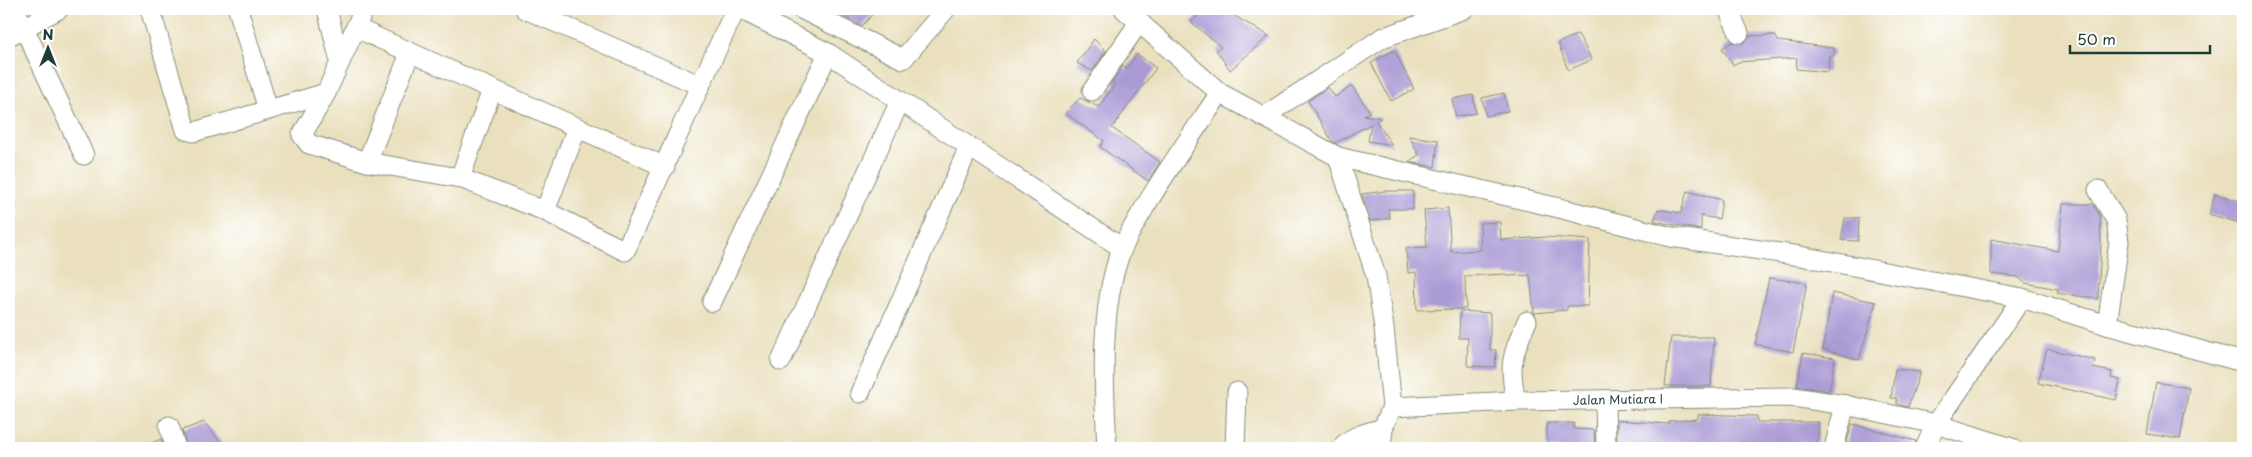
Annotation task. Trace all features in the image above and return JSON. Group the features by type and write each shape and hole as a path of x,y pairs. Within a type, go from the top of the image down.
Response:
{"street":[{"path":"16,9 16,33 84,155"},
{"path":"16,33 59,9"},
{"path":"150,9 186,130 194,132 326,93"},
{"path":"238,9 268,110"},
{"path":"327,9 340,62"},
{"path":"364,9 326,93 302,135 309,144 367,162 460,178 545,211 625,251 665,167 699,85 736,9"},
{"path":"526,9 699,85"},
{"path":"740,9 828,53 1122,248"},
{"path":"801,9 903,59 946,9"},
{"path":"1263,117 1382,38 1464,9"},
{"path":"1728,9 1739,32"},
{"path":"1092,91 1132,13 1220,94 1338,157 1531,201 1671,237 1800,256 2022,298 2107,325 2243,362"},
{"path":"356,28 665,167"},
{"path":"367,162 410,53"},
{"path":"712,302 828,53"},
{"path":"460,178 492,90"},
{"path":"1106,448 1103,370 1115,268 1122,248 1156,188 1220,94"},
{"path":"781,361 900,101"},
{"path":"545,211 577,128"},
{"path":"860,393 969,147"},
{"path":"1338,157 1376,276 1384,328 1392,407 1383,428 1381,448"},
{"path":"2098,190 2116,220 2119,242 2107,325"},
{"path":"1925,448 1936,424 2022,298"},
{"path":"1516,401 1512,380 1512,356 1527,321"},
{"path":"1234,448 1237,392"},
{"name":"Jalan Mutiara I","path":"1392,407 1516,401 1793,397 1845,405 1936,424 2012,448"},
{"path":"1606,400 1606,448"},
{"path":"1834,448 1845,405"},
{"path":"169,426 176,448"},
{"path":"1341,448 1346,441 1354,437 1383,428"}],"building":[{"path":"827,9 877,9 862,26"},
{"path":"1205,9 1223,9 1269,36 1230,70 1216,50 1221,47 1191,22"},
{"path":"1578,34 1592,60 1568,70 1558,43"},
{"path":"1775,35 1778,41 1834,48 1834,56 1829,56 1828,72 1796,69 1797,58 1738,62 1733,65 1722,48 1732,42 1743,43 1749,36"},
{"path":"1094,39 1106,51 1092,71 1077,63"},
{"path":"1394,50 1414,89 1391,101 1371,63"},
{"path":"1137,54 1156,68 1112,128 1160,162 1148,181 1100,147 1104,141 1065,113 1080,98 1099,107 1115,84 1112,82 1123,66 1126,69"},
{"path":"1352,86 1370,112 1364,115 1381,118 1376,121 1392,145 1368,141 1371,124 1335,143 1332,141 1308,101 1328,87 1335,97"},
{"path":"1504,93 1508,111 1486,116 1482,98"},
{"path":"1473,95 1476,113 1456,117 1452,99"},
{"path":"1409,136 1438,140 1435,167 1408,162 1419,155"},
{"path":"1385,191 1413,191 1413,209 1388,209 1390,218 1370,221 1362,194"},
{"path":"1687,191 1722,200 1719,219 1701,216 1701,230 1654,221 1658,209 1681,213"},
{"path":"2215,194 2243,202 2243,224 2209,214"},
{"path":"2063,204 2093,204 2100,216 2101,245 2098,299 2057,293 2058,289 2025,283 2018,277 1991,274 1991,239 2058,251"},
{"path":"1448,208 1451,252 1481,250 1480,223 1500,222 1501,240 1546,237 1590,240 1588,306 1567,306 1567,310 1534,313 1530,275 1506,276 1506,274 1465,276 1466,309 1417,310 1416,272 1408,273 1406,248 1427,247 1424,210"},
{"path":"1845,218 1859,218 1858,241 1841,240"},
{"path":"1769,278 1807,283 1793,352 1755,344"},
{"path":"1832,293 1876,302 1859,360 1823,349"},
{"path":"1460,311 1490,313 1490,350 1496,350 1495,367 1467,366 1468,338 1459,338"},
{"path":"1671,337 1714,337 1711,386 1665,386"},
{"path":"2047,349 2095,360 2093,368 2112,372 2111,378 2120,380 2116,400 2038,383"},
{"path":"1803,353 1835,358 1829,391 1797,386"},
{"path":"1895,369 1920,372 1908,407 1897,404 1897,398 1891,398"},
{"path":"2156,382 2189,388 2180,439 2147,434"},
{"path":"1698,414 1757,416 1757,422 1819,422 1817,448 1617,448 1617,420 1669,424 1669,421 1698,419"},
{"path":"204,422 226,448 187,448 182,430"},
{"path":"1547,423 1574,423 1574,429 1594,430 1595,448 1547,448"},
{"path":"1852,424 1916,441 1914,448 1858,448 1846,445"},
{"path":"161,439 164,448 139,448"}]}
